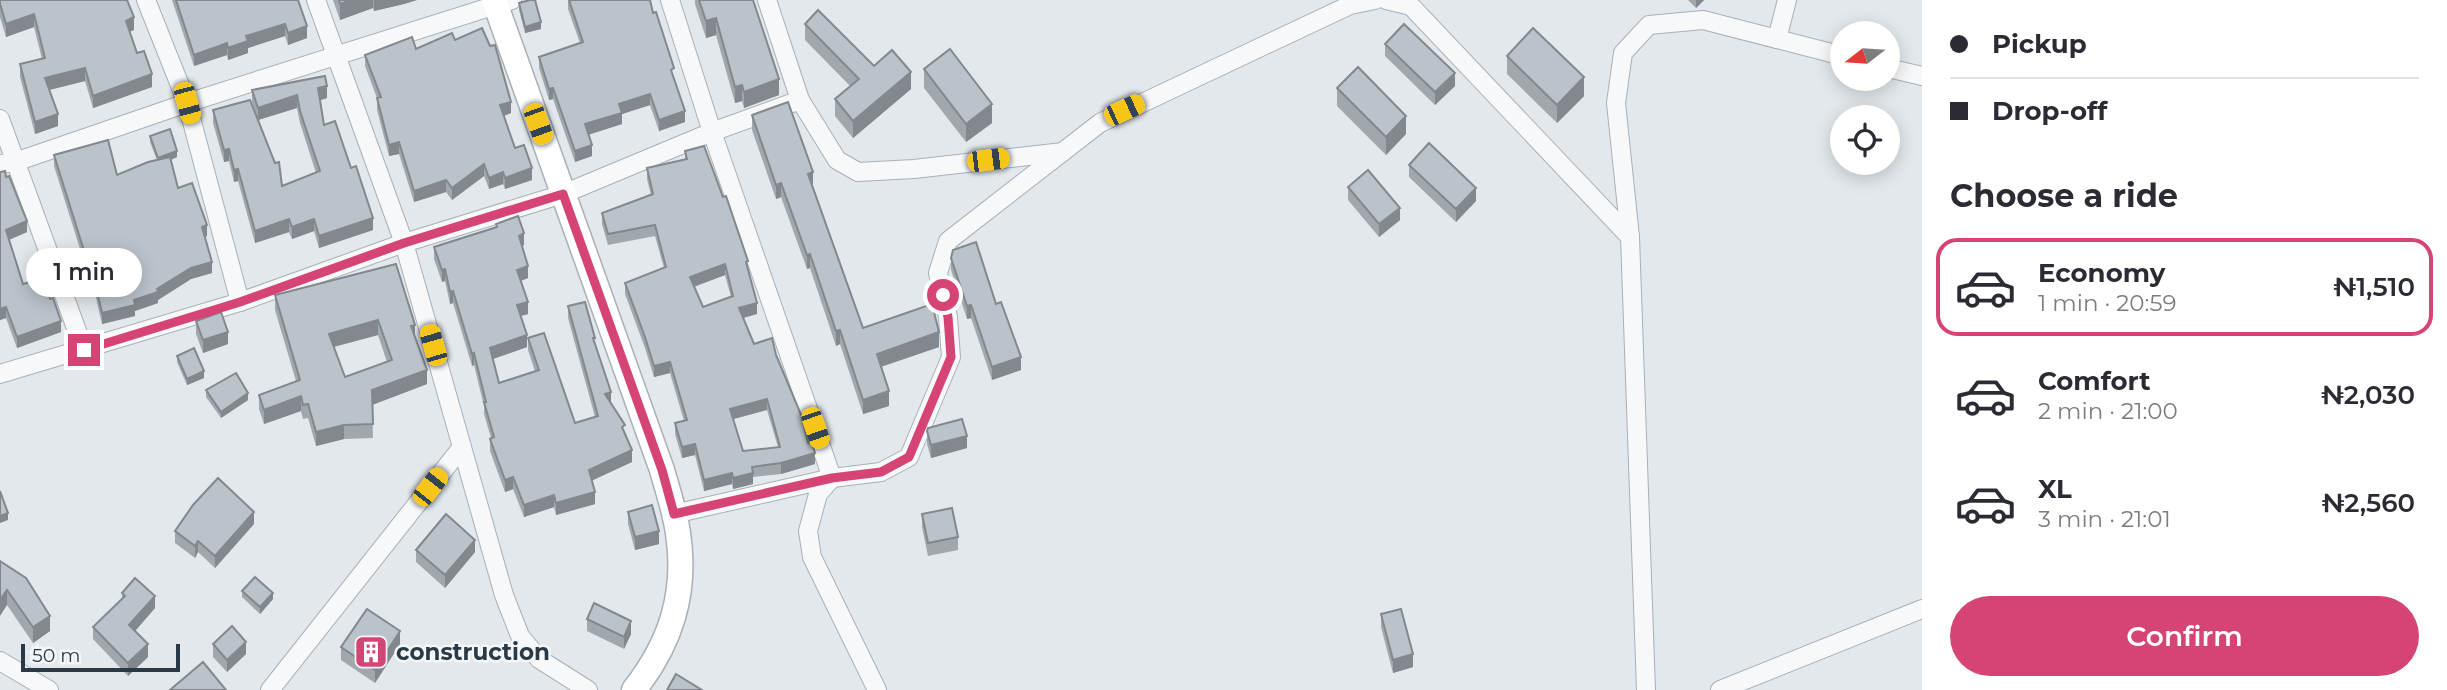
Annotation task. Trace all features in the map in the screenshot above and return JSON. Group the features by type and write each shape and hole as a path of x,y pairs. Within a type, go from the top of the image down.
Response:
{"street":[{"path":"146,0 187,103 240,302"},
{"path":"316,0 404,243 504,595 520,636 539,659 588,690"},
{"path":"670,0 712,132 832,478"},
{"path":"766,0 800,100 837,160 858,172 914,169 1063,152"},
{"path":"674,514 832,478 881,472 909,457 951,357 948,317 938,273 948,241 1100,123 1350,5 1375,0"},
{"path":"1386,0 1411,6 1630,237"},
{"path":"1777,39 1787,0"},
{"path":"7,163 501,2 563,194 662,470 678,533 681,568 676,612 663,648 634,690"},
{"path":"1646,690 1630,237 1616,103 1623,53 1649,25 1703,20 1830,53"},
{"path":"1900,71 1922,76"},
{"path":"0,374 240,302 404,243 563,194 712,132 800,100"},
{"path":"0,119 7,163 84,350"},
{"path":"270,690 462,447"},
{"path":"832,478 818,494 811,518 808,531 811,557 877,690"},
{"path":"1720,690 1922,609"},
{"path":"0,661 49,690"}],"building":[{"path":"0,0 127,0 134,17 126,21 137,53 144,51 152,74 93,96 85,68 45,78 58,114 35,122 20,64 45,58 34,14 6,24"},
{"path":"176,0 298,0 307,26 288,33 285,24 246,36 248,41 228,48 227,43 194,55"},
{"path":"535,0 541,22 525,27 519,3"},
{"path":"569,0 650,0 674,68 671,70 685,111 659,120 650,94 619,104 622,113 585,124 592,145 575,151 553,88 549,89 539,57 583,42"},
{"path":"699,0 753,0 779,79 744,92 742,85 735,87 716,18 706,21"},
{"path":"818,10 874,66 892,50 911,72 853,121 835,99 859,79 805,24"},
{"path":"1404,24 1455,73 1435,92 1385,44"},
{"path":"482,28 490,46 495,45 511,102 500,105 515,148 524,145 532,168 505,178 503,172 489,178 484,164 452,188 446,180 414,191 399,142 389,145 377,98 381,97 365,55 412,37 416,49 452,33 455,40"},
{"path":"1533,28 1584,77 1557,105 1507,56"},
{"path":"950,49 992,104 966,124 924,69"},
{"path":"1358,67 1406,116 1386,137 1337,88"},
{"path":"325,76 327,86 318,88 324,125 335,121 351,168 356,166 373,218 319,236 314,219 292,227 289,219 255,231 238,169 234,170 229,149 224,150 213,110 250,100 275,163 279,162 282,186 320,171 297,95 258,108 252,90"},
{"path":"788,102 813,172 808,174 863,328 932,304 939,332 877,354 889,391 863,400 840,330 836,331 810,254 807,255 781,183 776,185 752,115"},
{"path":"170,129 177,151 158,158 150,136"},
{"path":"108,140 117,175 148,162 170,157 178,188 192,183 207,225 202,227 212,262 191,268 157,289 158,292 134,300 135,305 102,313 89,256 86,257 54,155"},
{"path":"1429,143 1476,188 1456,209 1409,165"},
{"path":"704,146 723,197 726,196 748,261 746,262 757,303 739,308 754,344 772,338 776,355 802,417 808,443 812,443 815,453 781,463 752,467 753,473 733,478 732,473 704,480 695,444 682,447 675,423 687,420 670,362 654,366 625,283 666,267 655,225 608,234 602,213 653,194 647,168 687,159 685,151","holes":["725,264 733,296 703,307 690,277","767,399 780,447 743,451 730,409"]},
{"path":"1368,170 1400,208 1379,224 1348,187"},
{"path":"5,171 27,221 6,230 23,284 44,278 50,299 53,298 61,321 17,337 6,307 0,309 0,172"},
{"path":"518,216 524,233 519,236 528,266 517,270 528,302 517,305 527,335 490,348 499,383 539,370 528,338 544,333 575,423 598,416 568,306 585,302 593,338 611,392 605,394 625,425 622,427 632,450 589,470 595,492 556,503 554,495 524,505 513,477 505,480 490,439 494,437 474,353 472,354 453,291 450,292 445,269 442,270 434,247 497,227 496,224"},
{"path":"976,242 996,304 1001,302 1021,357 992,367 971,305 967,306 951,258 953,250"},
{"path":"396,264 415,325 411,326 427,370 372,390 373,424 344,425 316,432 308,404 303,405 301,396 264,410 259,395 300,380 275,295","holes":["378,320 392,360 345,377 329,334"]},
{"path":"221,312 228,332 203,340 196,321"},
{"path":"194,348 204,371 187,379 177,356"},
{"path":"236,373 248,393 221,412 206,390"},
{"path":"962,419 967,436 931,445 928,428"},
{"path":"218,478 254,512 215,556 198,541 195,546 175,531 193,505"},
{"path":"0,491 8,513 0,516"},
{"path":"652,505 659,531 635,537 628,512"},
{"path":"952,508 958,537 928,543 922,514"},
{"name":"construction","path":"446,514 475,540 445,575 416,550"},
{"path":"0,561 26,578 50,616 33,627 7,590 0,600"},
{"path":"255,577 273,593 260,607 242,591"},
{"path":"135,578 155,596 129,625 148,644 128,663 93,627 125,596 122,593"},
{"path":"594,603 631,621 624,637 587,619"},
{"name":"construction","path":"367,609 400,631 375,670 341,647"},
{"path":"1401,609 1413,654 1393,660 1381,614"},
{"path":"232,626 246,642 227,660 213,644"},
{"path":"203,662 226,690 170,690"},
{"path":"676,674 702,690 667,690"}],"place":[{"name":"construction","path":"371,652"}],"route":[{"path":"84,350 240,302 404,243 563,194 662,470 674,514 832,478 881,472 909,457 951,357 948,317 943,295"}]}
